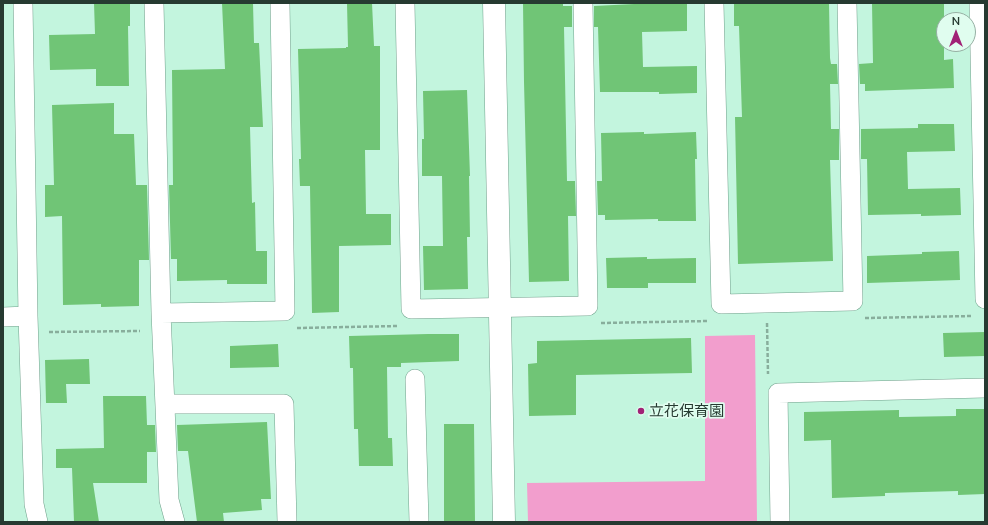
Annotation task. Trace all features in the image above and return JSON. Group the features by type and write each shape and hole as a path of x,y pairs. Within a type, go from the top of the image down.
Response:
{"street":[{"path":"23,3 28,316 34,504 38,522"},
{"path":"154,3 161,312 169,500 175,522"},
{"path":"161,312 286,311 280,3"},
{"path":"405,3 411,309 588,306 583,3"},
{"path":"494,3 504,522"},
{"path":"714,3 721,304 853,301 847,3"},
{"path":"979,3 985,299"},
{"path":"3,317 28,316"},
{"path":"415,380 419,522"},
{"path":"780,522 778,393 985,388"},
{"path":"165,404 284,404 287,522"}],"shaded area":[{"path":"755,335 757,522 528,522 527,483 705,481 705,336"}],"building":[{"path":"94,3 130,3 130,26 128,26 129,86 96,86 96,69 50,70 49,35 95,34"},
{"path":"222,3 253,3 254,43 259,43 263,127 250,127 252,203 255,202 256,251 267,251 267,284 227,284 227,280 177,281 177,259 171,259 169,185 173,185 172,70 225,69"},
{"path":"347,3 372,3 374,46 380,46 380,150 365,150 366,214 391,214 391,245 339,246 339,312 312,313 310,186 300,186 299,159 301,159 298,49 348,47"},
{"path":"523,3 563,3 563,6 572,6 572,27 564,27 567,181 575,181 576,216 568,216 569,281 529,282"},
{"path":"687,3 687,31 642,32 643,67 697,66 697,93 659,94 659,92 600,92 598,27 594,27 594,6"},
{"path":"734,3 829,3 830,58 831,64 837,64 838,84 830,84 831,129 839,129 839,160 830,160 833,261 738,264 735,117 742,117 739,26 734,26"},
{"path":"872,3 944,3 944,12 936,12 936,52 944,52 944,60 953,59 954,88 865,91 865,84 860,84 859,64 873,63"},
{"path":"467,90 470,176 470,237 467,237 468,289 424,290 423,246 443,246 442,176 422,176 422,139 424,139 423,91"},
{"path":"114,103 114,134 134,134 136,185 147,185 149,260 139,260 139,306 101,307 101,304 63,305 62,216 45,217 45,185 54,185 52,105"},
{"path":"918,124 954,124 955,151 907,152 908,189 960,188 961,215 868,215 867,159 861,159 861,129 918,128"},
{"path":"644,132 644,134 696,132 696,221 658,221 658,219 605,220 605,215 598,215 597,181 602,181 601,133"},
{"path":"959,251 960,280 867,283 867,256"},
{"path":"647,257 647,259 696,258 696,283 648,283 648,288 607,288 606,258"},
{"path":"985,332 985,356 944,357 943,333"},
{"path":"459,334 459,361 401,363 401,367 387,367 388,438 392,438 393,466 359,466 358,429 354,429 353,368 350,368 349,336"},
{"path":"691,338 692,373 576,375 576,415 529,416 528,364 537,363 537,341"},
{"path":"278,344 279,367 230,368 230,346"},
{"path":"89,359 90,384 66,384 67,403 46,403 45,360"},
{"path":"103,396 146,396 147,425 155,425 156,452 147,452 147,483 93,483 99,522 74,522 72,468 56,468 56,449 104,448"},
{"path":"956,409 985,409 985,494 958,495 958,491 885,493 885,496 832,498 831,440 804,441 804,412 899,410 899,417 956,416"},
{"path":"267,422 271,499 261,499 262,510 223,513 224,522 197,522 188,451 178,451 177,425"},
{"path":"444,424 474,424 475,522 444,522"}],"place":[{"name":"立花保育園","path":"641,411"}]}
